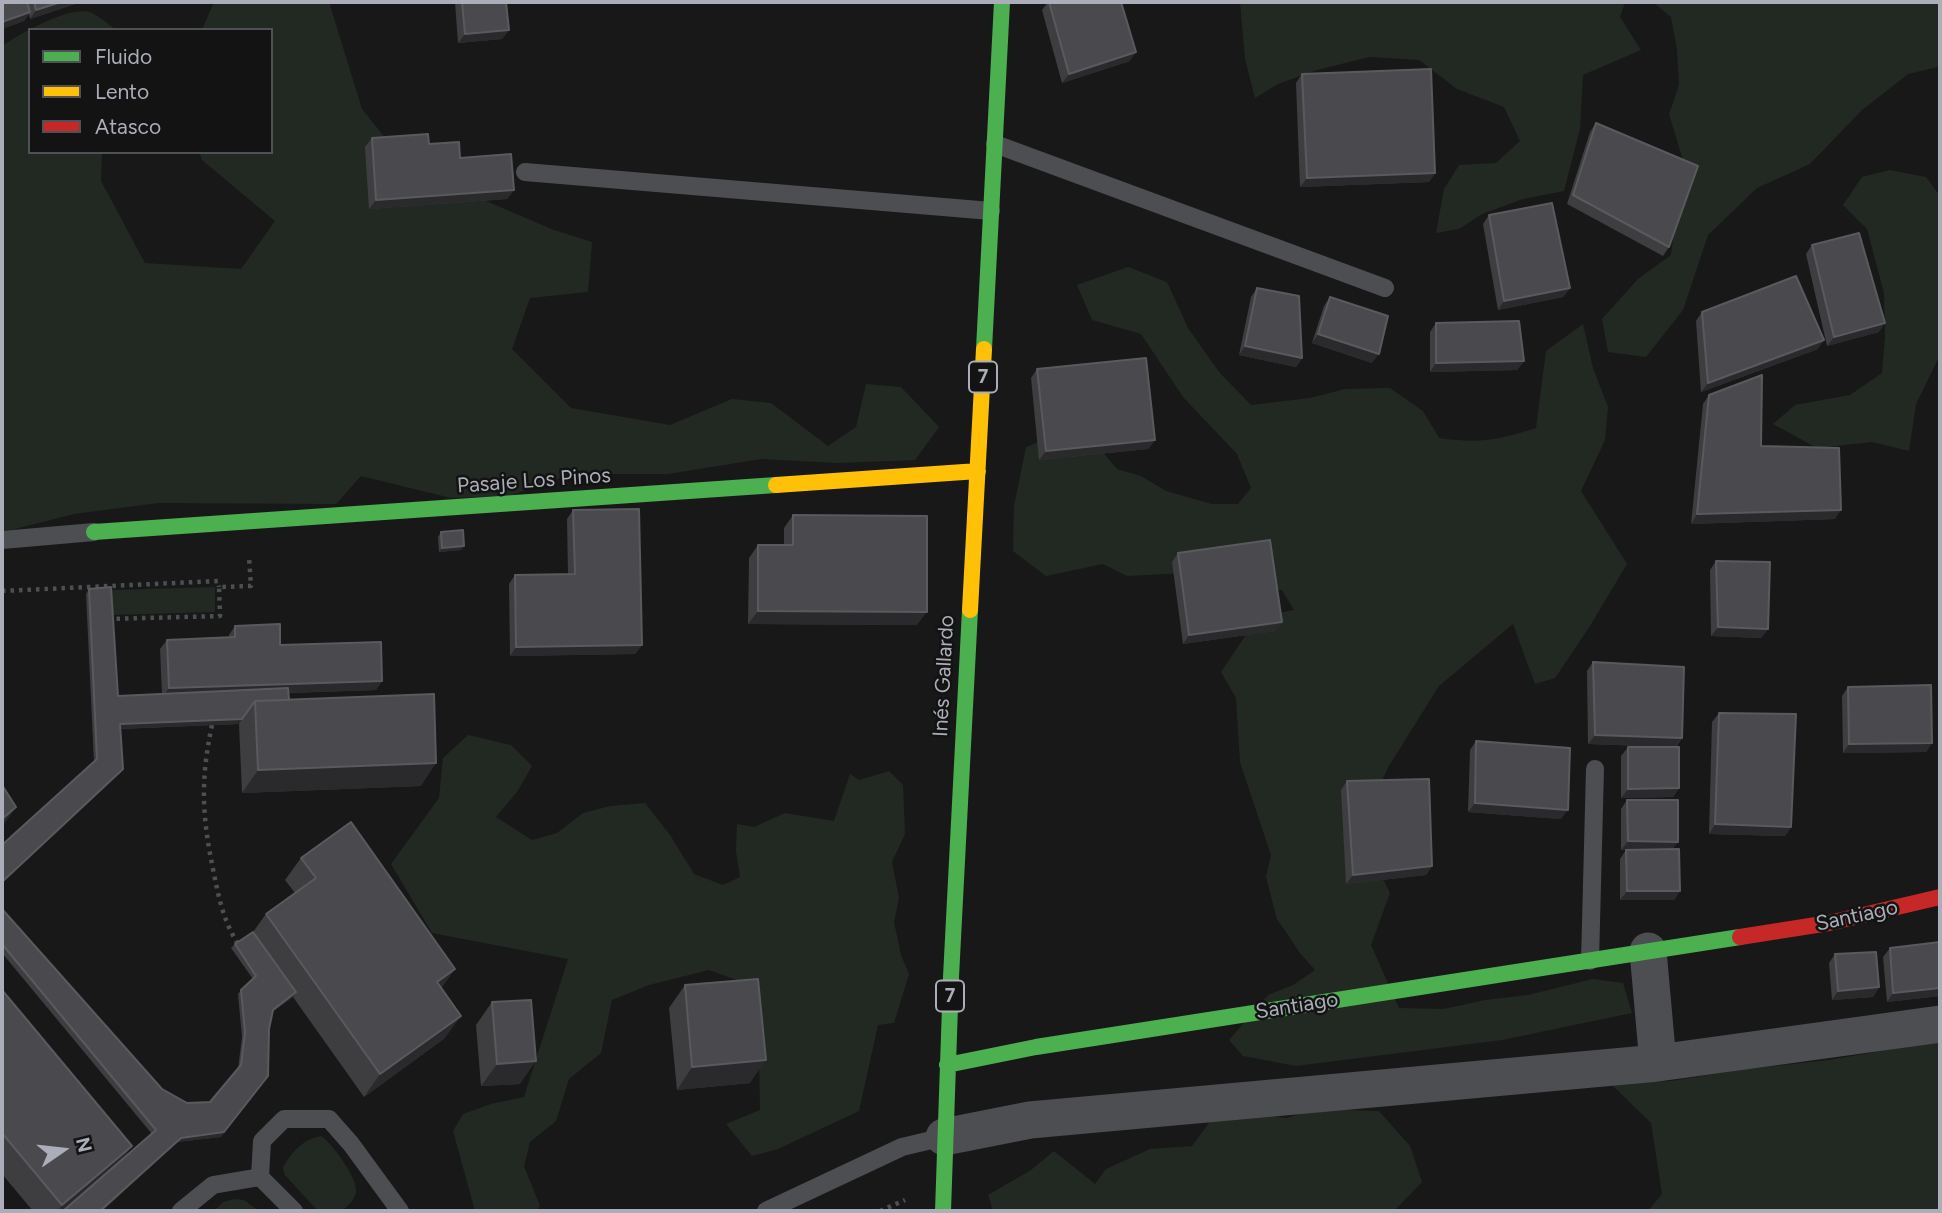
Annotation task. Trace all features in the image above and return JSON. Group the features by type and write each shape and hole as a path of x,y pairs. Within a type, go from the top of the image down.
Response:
{"main road":[{"name":"Inés Gallardo","path":"943,1211 947,1065 1002,2"},
{"name":"Pasaje Los Pinos","path":"94,532 978,471"},
{"name":"Santiago","path":"947,1065 1035,1047 1829,923 1940,897"}],"street":[{"path":"1648,951 1658,1063"},
{"path":"944,1137 1030,1120 1658,1063 1940,1024"}],"lane":[{"path":"995,144 1385,288"},
{"path":"525,172 991,211"},
{"path":"2,540 94,532"},
{"path":"1590,961 1594,769"},
{"path":"294,1211 260,1177 262,1141 284,1119 329,1119 351,1144 400,1211"},
{"path":"766,1211 902,1147 944,1137"},
{"path":"181,1211 213,1185 260,1177"}],"path":[{"path":"219,587 251,586 247,522"},
{"path":"2,591 218,581 220,616 99,619"},
{"path":"212,725 205,758 202,801 204,827 222,910 229,930 239,944"}],"shaded area":[{"path":"214,2 329,2 362,109 415,175 554,230 592,242 588,292 530,298 512,349 571,408 670,425 732,399 771,403 828,446 856,427 866,384 901,387 939,427 915,460 837,463 761,459 668,474 571,474 509,496 451,498 361,476 336,504 158,503 74,514 2,530 2,46 28,31 28,154 102,154 101,181 145,263 241,269 275,221 202,160 200,154 273,154 273,28 203,28"},
{"path":"1240,2 1625,2 1620,17 1641,50 1583,75 1580,129 1564,191 1523,199 1482,214 1459,229 1436,233 1444,189 1459,165 1496,163 1520,141 1504,107 1457,89 1419,60 1369,57 1317,70 1278,84 1255,98 1245,59"},
{"path":"1653,2 1940,2 1940,76 1938,67 1908,74 1862,110 1810,164 1757,188 1708,235 1683,310 1646,357 1608,352 1602,319 1638,279 1671,255 1683,160 1669,114 1679,85 1677,50 1671,17"},
{"path":"83,11 92,13 114,28 34,28 59,16"},
{"path":"1890,170 1926,177 1940,196 1940,355 1916,404 1909,451 1872,442 1817,448 1773,424 1795,405 1850,395 1882,373 1884,293 1867,229 1843,205 1862,177"},
{"path":"1128,267 1167,282 1188,328 1219,372 1251,405 1310,398 1345,389 1390,388 1423,411 1439,438 1453,440 1488,440 1536,428 1546,351 1583,324 1593,368 1608,407 1605,440 1581,491 1627,564 1555,678 1535,684 1513,624 1439,686 1389,766 1358,830 1390,893 1371,945 1399,1008 1444,1009 1485,1000 1528,995 1593,979 1623,983 1632,1013 1502,1040 1296,1066 1243,1056 1229,1040 1268,995 1293,985 1315,970 1277,919 1266,877 1271,855 1240,762 1236,698 1221,672 1258,617 1294,610 1282,590 1225,576 1186,573 1127,576 1103,564 1046,576 1013,551 1014,506 1026,447 1058,434 1091,438 1117,469 1141,476 1166,491 1212,504 1238,504 1251,488 1237,454 1183,397 1141,334 1092,320 1077,285"},
{"path":"215,587 215,612 112,615 111,590"},
{"path":"468,735 511,745 532,766 517,792 496,817 532,840 557,833 583,813 610,806 645,803 670,835 694,874 723,885 740,877 736,851 737,824 754,827 785,813 834,821 850,774 859,780 889,771 903,785 905,834 892,862 899,898 894,922 901,955 909,974 894,1023 878,1025 859,1111 778,1149 752,1156 726,1124 760,1110 759,1050 745,983 709,970 649,985 612,1000 601,1053 569,1079 556,1121 530,1142 524,1166 540,1206 535,1211 475,1211 453,1131 463,1114 491,1104 524,1097 568,959 432,933 391,864 439,798 443,758"},
{"path":"1940,1041 1940,1211 1648,1211 1662,1194 1651,1123 1611,1084 1671,1081 1829,1060"},
{"path":"1314,1109 1379,1111 1410,1146 1422,1182 1394,1211 993,1211 988,1195 1031,1170 1054,1151 1095,1184 1106,1169 1150,1149 1192,1146 1214,1116 1245,1113 1287,1118"},
{"path":"321,1136 344,1162 356,1187 354,1198 342,1211 318,1211 284,1174 283,1167 294,1151 308,1140"},
{"path":"244,1200 259,1211 214,1211 223,1202"}],"building":[{"path":"2,2 27,2 30,12 2,22"},
{"path":"34,2 61,2 36,10"},
{"path":"462,2 506,2 509,30 465,34"},
{"path":"1049,2 1121,2 1136,52 1069,74"},
{"path":"1431,69 1435,173 1307,178 1302,74"},
{"path":"1596,123 1698,166 1669,247 1573,195"},
{"path":"428,134 429,144 459,142 460,158 511,154 514,190 376,200 372,138"},
{"path":"1552,203 1570,288 1504,301 1489,215"},
{"path":"1859,233 1885,323 1834,337 1812,245"},
{"path":"1796,276 1824,340 1708,383 1702,312"},
{"path":"1257,288 1299,296 1302,358 1245,346"},
{"path":"1330,297 1388,316 1379,354 1318,334"},
{"path":"1519,321 1524,361 1436,363 1436,323"},
{"path":"1146,358 1155,440 1046,451 1037,369"},
{"path":"1762,375 1761,446 1839,448 1841,510 1697,514 1709,395"},
{"path":"639,509 642,645 516,647 515,575 575,574 573,510"},
{"path":"793,515 927,516 927,612 758,611 758,545 793,545"},
{"path":"463,530 464,546 442,548 441,532"},
{"path":"1270,540 1282,622 1189,635 1178,553"},
{"path":"1716,561 1770,562 1768,629 1718,627"},
{"path":"111,587 118,696 288,688 289,700 255,701 242,719 120,724 123,769 2,882 2,845 97,759 89,589"},
{"path":"280,624 280,645 381,642 382,681 169,688 167,640 235,637 235,626"},
{"path":"1593,662 1684,667 1682,738 1595,735"},
{"path":"1931,685 1932,743 1849,744 1848,687"},
{"path":"434,694 436,763 258,770 255,701"},
{"path":"1719,713 1796,714 1791,827 1715,824"},
{"path":"1476,741 1570,748 1568,810 1475,803"},
{"path":"1628,747 1679,747 1679,788 1628,789"},
{"path":"1429,779 1432,866 1353,875 1347,781"},
{"path":"2,785 16,807 2,819"},
{"path":"1627,800 1678,800 1678,842 1628,841"},
{"path":"351,822 455,969 437,982 461,1016 380,1074 266,914 316,878 301,858"},
{"path":"1679,849 1680,891 1627,891 1626,850"},
{"path":"2,909 162,1089 187,1103 210,1102 241,1065 245,1032 241,990 256,976 235,944 253,932 296,992 273,1010 269,1029 268,1076 224,1132 181,1138 100,1211 63,1211 156,1130 2,944"},
{"path":"1940,942 1940,988 1893,993 1890,948"},
{"path":"1876,952 1879,987 1838,991 1835,954"},
{"path":"758,979 766,1060 692,1067 685,985"},
{"path":"2,990 132,1146 62,1205 2,1133"},
{"path":"531,1000 536,1061 497,1064 492,1002"}],"traffic: fast":[{"path":"984,349 1002,2"},
{"path":"94,532 776,485"},
{"path":"943,1211 951,977 970,610"},
{"path":"947,1065 1036,1047 1740,937"}],"traffic: slow":[{"path":"970,610 984,349"},
{"path":"776,485 978,471"}],"traffic: jam":[{"path":"1740,937 1829,923 1940,897"}]}
